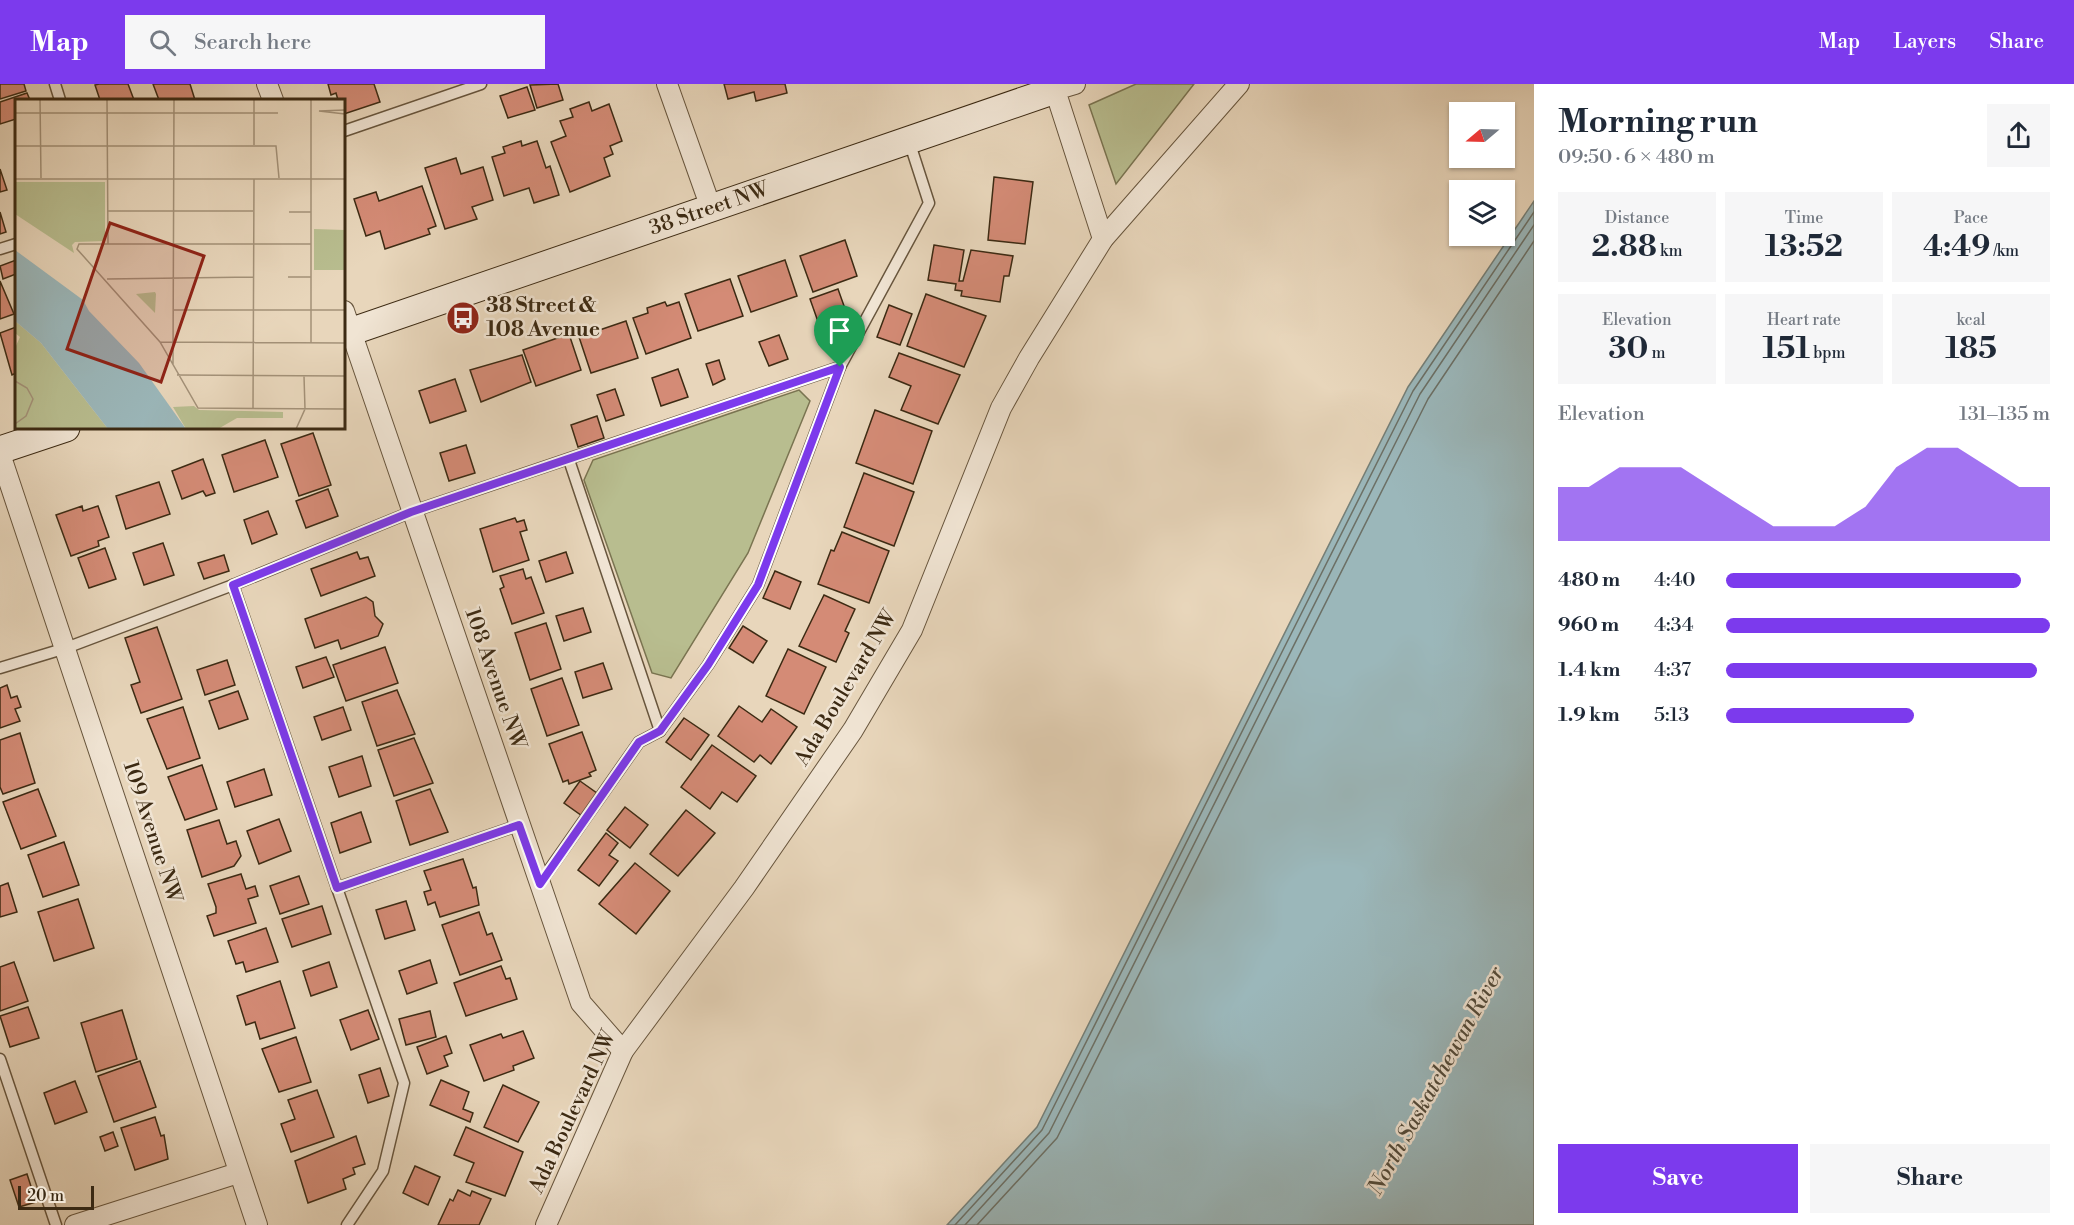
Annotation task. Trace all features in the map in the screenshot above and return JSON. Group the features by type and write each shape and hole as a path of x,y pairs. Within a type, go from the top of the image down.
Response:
{"street":[{"path":"267,84 273,99"},
{"path":"668,84 711,208"},
{"name":"Ada Boulevard NW","path":"546,1225 623,1051 758,868 854,730 901,650 912,630 1001,408 1103,239 1239,84"},
{"path":"1061,86 1103,239"},
{"name":"38 Street NW","path":"346,325 711,208 909,141 1061,86"},
{"name":"108 Avenue NW","path":"346,325 581,1003 623,1051"},
{"path":"0,452 63,429"},
{"name":"109 Avenue NW","path":"0,452 256,1225"},
{"path":"75,1225 238,1173"}],"lane":[{"path":"55,84 60,99"},
{"path":"345,131 463,87 481,84"},
{"path":"540,884 639,742 660,731 708,665 758,585 840,367 929,203 909,141"},
{"path":"0,249 15,244"},
{"path":"0,668 66,648 233,585 411,512 840,367"},
{"path":"569,460 660,731"},
{"path":"233,585 404,1083 383,1171 347,1225"},
{"path":"337,888 519,825"},
{"path":"0,1059 56,1225"}],"green space":[{"path":"1136,84 1194,84 1116,184 1089,105"},
{"path":"799,390 810,401 748,553 671,678 652,673 584,480 593,460"}],"water":[{"name":"North Saskatchewan River","path":"1534,201 1534,1225 947,1225 1037,1127 1408,387 1504,246 1515,246 1515,229"}],"building":[{"path":"0,84 24,84 26,91 0,99"},
{"path":"128,84 134,99 100,99 95,85"},
{"path":"153,84 190,84 195,99 159,99"},
{"path":"328,84 374,84 380,102 345,114 345,99 338,99 336,93 331,95"},
{"path":"558,84 563,100 537,108 530,85"},
{"path":"724,84 785,84 787,93 756,101 754,92 728,99"},
{"path":"527,87 535,110 508,118 500,96"},
{"path":"27,93 30,99 15,99 15,119 0,124 0,102"},
{"path":"589,102 592,111 609,104 622,141 610,146 613,154 604,158 610,176 570,192 551,142 566,136 560,121 573,117 570,109"},
{"path":"521,141 522,146 537,141 546,168 550,166 559,195 534,203 529,188 504,196 492,157 505,153 503,147"},
{"path":"456,158 461,174 483,167 493,200 472,207 477,219 445,229 425,168"},
{"path":"0,169 7,190 0,192"},
{"path":"994,177 1033,182 1025,244 988,240"},
{"path":"422,186 436,226 428,229 430,234 385,249 380,231 366,236 354,199 376,192 379,201"},
{"path":"0,212 6,232 0,234"},
{"path":"845,240 857,276 813,292 800,256"},
{"path":"934,245 964,250 959,281 963,281 971,250 1013,256 1009,276 1004,276 1000,302 961,296 962,291 955,290 956,284 928,280"},
{"path":"15,260 15,274 3,279 0,266"},
{"path":"785,260 797,296 751,312 738,276"},
{"path":"730,279 743,316 698,331 685,294"},
{"path":"0,281 14,314 0,319"},
{"path":"838,289 849,320 821,330 810,299"},
{"path":"926,294 986,316 964,367 907,346"},
{"path":"665,302 667,306 679,302 691,338 646,354 633,318 648,313 647,308"},
{"path":"889,305 912,314 900,345 877,337"},
{"path":"626,321 638,358 591,373 579,337"},
{"path":"15,327 15,374 12,375 0,333"},
{"path":"569,334 581,370 536,386 523,350"},
{"path":"779,335 788,359 769,366 759,342"},
{"path":"899,353 960,375 938,424 901,410 911,386 889,377"},
{"path":"522,355 531,382 481,402 470,370"},
{"path":"719,360 725,379 713,385 706,364"},
{"path":"678,369 688,397 661,406 652,378"},
{"path":"455,379 466,411 430,423 419,391"},
{"path":"615,389 624,415 606,421 597,395"},
{"path":"875,410 932,431 913,484 856,463"},
{"path":"597,416 604,438 578,447 571,425"},
{"path":"313,433 331,485 299,496 281,444"},
{"path":"265,440 278,477 234,492 222,455"},
{"path":"466,445 475,473 449,481 440,453"},
{"path":"203,459 215,493 206,496 203,491 182,499 172,471"},
{"path":"864,473 914,492 894,546 844,527"},
{"path":"159,482 170,514 126,529 116,496"},
{"path":"328,489 338,516 306,528 296,501"},
{"path":"82,506 83,511 98,506 109,537 98,541 99,546 71,556 56,515"},
{"path":"268,511 277,534 252,544 244,520"},
{"path":"515,518 517,522 524,520 527,530 520,532 529,560 493,572 480,529"},
{"path":"842,532 889,551 869,603 818,584 831,550 834,551"},
{"path":"163,543 174,575 144,585 133,553"},
{"path":"105,548 116,579 89,588 78,558"},
{"path":"357,552 360,559 368,557 375,576 321,596 311,569"},
{"path":"566,552 573,573 546,582 539,561"},
{"path":"224,555 229,571 204,579 198,563"},
{"path":"523,569 526,579 531,577 544,613 512,624 500,589 504,587 500,576"},
{"path":"775,571 801,582 790,609 763,598"},
{"path":"824,595 855,609 845,631 849,633 836,662 799,646"},
{"path":"366,597 373,602 375,616 383,624 378,636 341,649 338,640 315,648 305,619"},
{"path":"583,608 591,632 564,641 556,616"},
{"path":"546,623 561,669 530,680 515,633"},
{"path":"743,626 767,641 753,663 729,648"},
{"path":"157,627 182,699 141,713 131,685 140,682 125,638"},
{"path":"385,647 398,683 346,701 333,665"},
{"path":"788,649 826,667 804,714 766,696"},
{"path":"326,657 334,677 303,688 296,667"},
{"path":"227,660 235,685 205,695 197,670"},
{"path":"603,663 612,689 583,698 575,672"},
{"path":"562,678 579,725 547,736 531,689"},
{"path":"7,685 11,698 17,696 21,707 15,709 20,721 0,728 0,688"},
{"path":"397,690 415,734 377,746 362,702"},
{"path":"238,691 248,719 219,729 209,701"},
{"path":"739,706 762,722 771,709 797,727 771,764 760,755 754,762 718,736"},
{"path":"183,707 200,758 167,769 147,719"},
{"path":"343,707 351,730 322,740 314,717"},
{"path":"684,718 709,735 691,760 666,742"},
{"path":"582,732 596,770 589,773 591,776 569,784 568,780 563,782 549,744"},
{"path":"20,733 35,783 3,794 0,787 0,740"},
{"path":"414,738 433,783 394,796 378,750"},
{"path":"712,745 756,776 737,802 722,792 710,809 681,787"},
{"path":"362,756 371,786 339,797 329,767"},
{"path":"202,765 217,809 185,820 168,777"},
{"path":"264,769 272,795 235,807 227,782"},
{"path":"580,781 601,796 585,818 564,803"},
{"path":"38,789 56,836 21,849 3,802"},
{"path":"430,789 448,832 410,845 396,801"},
{"path":"625,807 648,825 630,848 607,830"},
{"path":"686,810 715,833 678,876 650,854"},
{"path":"361,812 371,842 340,853 331,823"},
{"path":"279,819 291,851 259,864 247,831"},
{"path":"219,820 227,844 236,841 241,856 234,866 202,877 187,830"},
{"path":"606,833 618,843 609,855 618,861 599,886 578,870"},
{"path":"64,842 79,885 43,897 28,855"},
{"path":"463,859 473,888 476,887 479,905 440,917 435,902 428,905 424,892 431,890 424,871"},
{"path":"635,863 670,891 636,934 599,904"},
{"path":"241,874 246,889 255,886 258,896 248,899 256,923 214,936 207,916 216,913 216,907 208,884"},
{"path":"299,876 309,904 280,914 270,886"},
{"path":"8,883 17,912 0,917 0,886"},
{"path":"78,899 94,948 54,961 38,912"},
{"path":"406,901 415,930 385,939 376,910"},
{"path":"322,906 331,934 292,947 282,919"},
{"path":"479,912 487,935 492,933 502,960 460,975 442,925"},
{"path":"266,928 278,962 246,972 243,962 236,964 228,941"},
{"path":"430,960 437,983 407,994 399,971"},
{"path":"14,962 28,1001 0,1011 0,967"},
{"path":"329,962 337,987 311,996 303,971"},
{"path":"501,966 506,979 510,978 517,999 466,1016 454,983"},
{"path":"280,981 295,1028 260,1039 255,1022 246,1025 237,996"},
{"path":"28,1007 39,1038 10,1047 0,1016"},
{"path":"122,1010 137,1059 96,1072 81,1023"},
{"path":"368,1010 379,1039 351,1050 340,1020"},
{"path":"430,1011 436,1037 406,1045 399,1019"},
{"path":"523,1031 534,1058 513,1066 514,1070 484,1081 470,1045 501,1034 503,1038"},
{"path":"446,1036 452,1053 444,1056 448,1066 427,1074 417,1047"},
{"path":"296,1037 311,1082 279,1092 262,1049"},
{"path":"140,1061 156,1107 114,1122 98,1076"},
{"path":"380,1068 389,1096 368,1103 359,1075"},
{"path":"441,1080 469,1092 463,1109 473,1113 470,1122 430,1105"},
{"path":"75,1081 87,1112 55,1124 44,1093"},
{"path":"503,1085 539,1102 518,1142 484,1127"},
{"path":"317,1090 334,1137 291,1152 281,1124 295,1119 288,1100"},
{"path":"155,1117 161,1136 164,1135 168,1159 135,1170 121,1128"},
{"path":"466,1127 523,1152 505,1196 466,1182 474,1163 454,1155"},
{"path":"113,1132 118,1146 105,1151 100,1137"},
{"path":"356,1136 365,1164 353,1168 355,1174 343,1179 346,1189 308,1203 295,1161"},
{"path":"415,1166 440,1177 428,1205 403,1193"},
{"path":"27,1174 36,1202 19,1207 10,1180"},
{"path":"458,1190 470,1196 472,1191 491,1199 479,1225 438,1225 450,1199 453,1201"}],"place":[{"name":"38 Street & 108 Avenue","path":"463,318"}],"route":[{"path":"840,367 758,585 708,665 660,731 639,742 540,884 519,825 337,888 233,585 411,512 840,367"}]}
